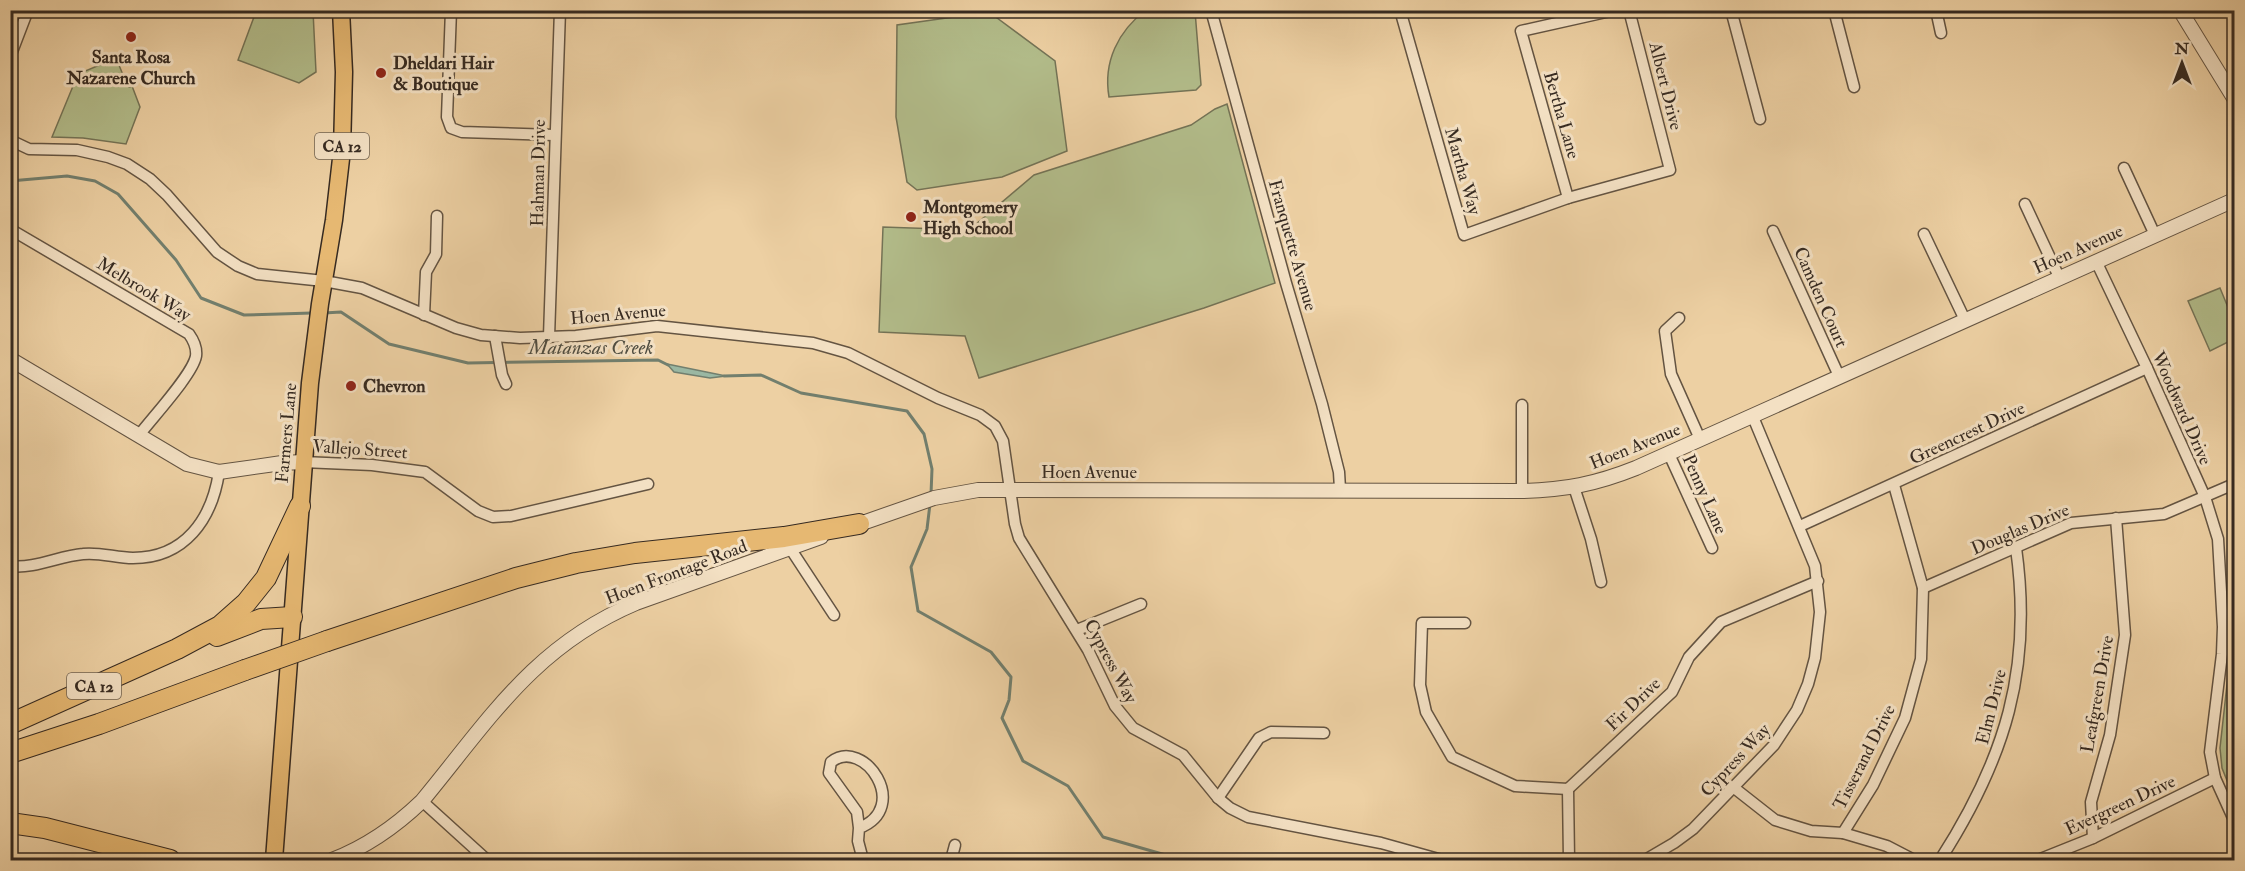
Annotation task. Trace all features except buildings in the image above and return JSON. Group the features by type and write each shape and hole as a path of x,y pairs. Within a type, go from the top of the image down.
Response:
{"highway":[{"name":"CA 12","path":"10,724 177,649 220,626 253,596 271,568 300,506"},
{"path":"10,753 99,724 327,641 516,578 576,563 636,553 784,537 859,524"},
{"path":"177,649 261,619 292,617"},
{"path":"10,824 45,828 170,861"}],"main road":[{"name":"Farmers Lane","path":"274,861 313,352 334,220 342,150 344,72 341,10"}],"street":[{"path":"10,57 28,10"},
{"path":"451,10 447,117 451,128 462,132 555,135"},
{"name":"Hahman Drive","path":"549,337 560,10"},
{"name":"Franquette Avenue","path":"1211,10 1286,283 1322,404 1340,472 1340,489"},
{"name":"Martha Way","path":"1400,10 1464,235 1568,198"},
{"name":"Bertha Lane","path":"1568,198 1521,31 1615,10"},
{"name":"Albert Drive","path":"1568,198 1670,170 1629,10"},
{"path":"1731,10 1760,119"},
{"path":"1834,10 1854,87"},
{"path":"1936,10 1941,33"},
{"path":"2180,10 2235,98"},
{"name":"Hoen Avenue","path":"10,140 29,149 77,150 127,164 150,179 217,252 238,266 266,276 324,281 362,288 456,328 495,336 549,337 588,335 657,326 789,340 840,350 990,422 998,430 1003,441 1011,490 1522,491 1574,487 1602,481 1701,440 2059,277 2235,200"},
{"path":"2124,168 2155,235"},
{"path":"2025,204 2059,277"},
{"path":"424,315 426,272 436,254 437,216"},
{"name":"Melbrook Way","path":"10,229 189,334 194,341 196,349 193,366 140,434"},
{"name":"Camden Court","path":"1773,231 1839,376"},
{"path":"1924,234 1965,320"},
{"name":"Woodward Drive","path":"2096,261 2205,497 2218,539 2222,584 2222,654 2210,738 2211,764 2235,820"},
{"path":"1679,318 1665,331 1671,374 1701,440"},
{"path":"495,336 504,379"},
{"name":"Vallejo Street","path":"10,358 187,464 219,472 303,462 372,465 425,472 478,511 493,517 511,516 648,484"},
{"name":"Greencrest Drive","path":"1800,526 2147,368"},
{"path":"1522,405 1522,491"},
{"name":"Cypress Way","path":"1645,861 1693,829 1774,745 1790,722 1803,697 1814,665 1819,637 1818,581 1815,566 1752,417"},
{"name":"Penny Lane","path":"1669,454 1712,548"},
{"path":"10,566 28,565 81,554 136,558 167,551 196,530 205,517 213,502 219,472"},
{"name":"Douglas Drive","path":"1923,588 2071,523 2164,514 2235,484"},
{"name":"Tisserand Drive","path":"1844,833 1872,785 1905,718 1921,659 1923,588 1894,485"},
{"path":"1574,487 1591,539 1601,582"},
{"name":"Hoen Frontage Road","path":"332,861 380,836 401,821 422,801 507,695 532,671 568,641 624,608 913,504 953,493 1011,490"},
{"name":"Cypress Way","path":"1011,490 1015,524 1023,546 1077,630 1095,662 1111,700 1120,714 1141,733 1184,755 1218,798 1248,818 1381,843 1442,861"},
{"name":"Leafgreen Drive","path":"2093,838 2091,802 2110,735 2126,634 2116,518"},
{"name":"Elm Drive","path":"1940,861 1967,819 1992,766 2012,700 2018,665 2021,622 2020,580 2016,548"},
{"path":"790,549 834,615"},
{"name":"Fir Drive","path":"1568,789 1672,692 1689,657 1721,622 1818,581"},
{"path":"1077,630 1141,604"},
{"path":"1465,623 1422,623 1420,685 1426,712 1452,757 1515,786 1568,789 1569,861"},
{"path":"1218,798 1259,738 1272,732 1324,733"},
{"path":"859,828 870,824 880,814 882,799 880,781 872,767 855,759 843,757 831,762 829,773 856,812 859,828 858,841 863,861"},
{"name":"Evergreen Drive","path":"2038,861 2093,838 2216,778"},
{"path":"1733,788 1775,820 1811,831 1844,833 1887,846 1914,861"},
{"path":"422,801 487,861"},
{"path":"951,861 955,845"}],"green space":[{"path":"1146,10 1195,11 1201,85 1196,90 1109,97 1108,72 1115,48 1136,18"},
{"path":"285,11 313,11 316,72 299,83 238,60 254,17"},
{"path":"989,12 1055,61 1067,151 1002,177 917,190 907,182 896,117 897,25"},
{"path":"114,59 125,75 129,87 132,86 140,107 126,144 83,138 52,137 78,74"},
{"path":"1227,104 1275,283 1204,308 979,378 965,336 879,332 883,227 969,230 1034,175 1191,125"},
{"path":"2220,288 2234,322 2234,339 2210,351 2188,301"},
{"path":"2233,630 2234,798 2222,768 2220,748"}],"shaded area":[{"path":"667,364 726,376 710,378 674,372"}],"waterway":[{"name":"Matanzas Creek","path":"10,181 67,176 95,181 118,194 176,260 201,298 244,315 312,313"},
{"name":"Matanzas Creek","path":"324,313 341,312 389,344 468,363 658,360 668,365"},
{"name":"Matanzas Creek","path":"724,376 761,375 801,393 907,411 924,434 932,469 931,494"},
{"name":"Matanzas Creek","path":"930,504 927,529 911,567 918,611 991,652 1011,677 1009,700 1002,718 1023,761 1068,786 1103,837 1183,860"}],"place":[{"name":"Santa Rosa Nazarene Church","path":"131,37"},
{"name":"Dheldari Hair & Boutique","path":"381,73"},
{"name":"Montgomery High School","path":"911,217"},
{"name":"Chevron","path":"351,386"}]}
